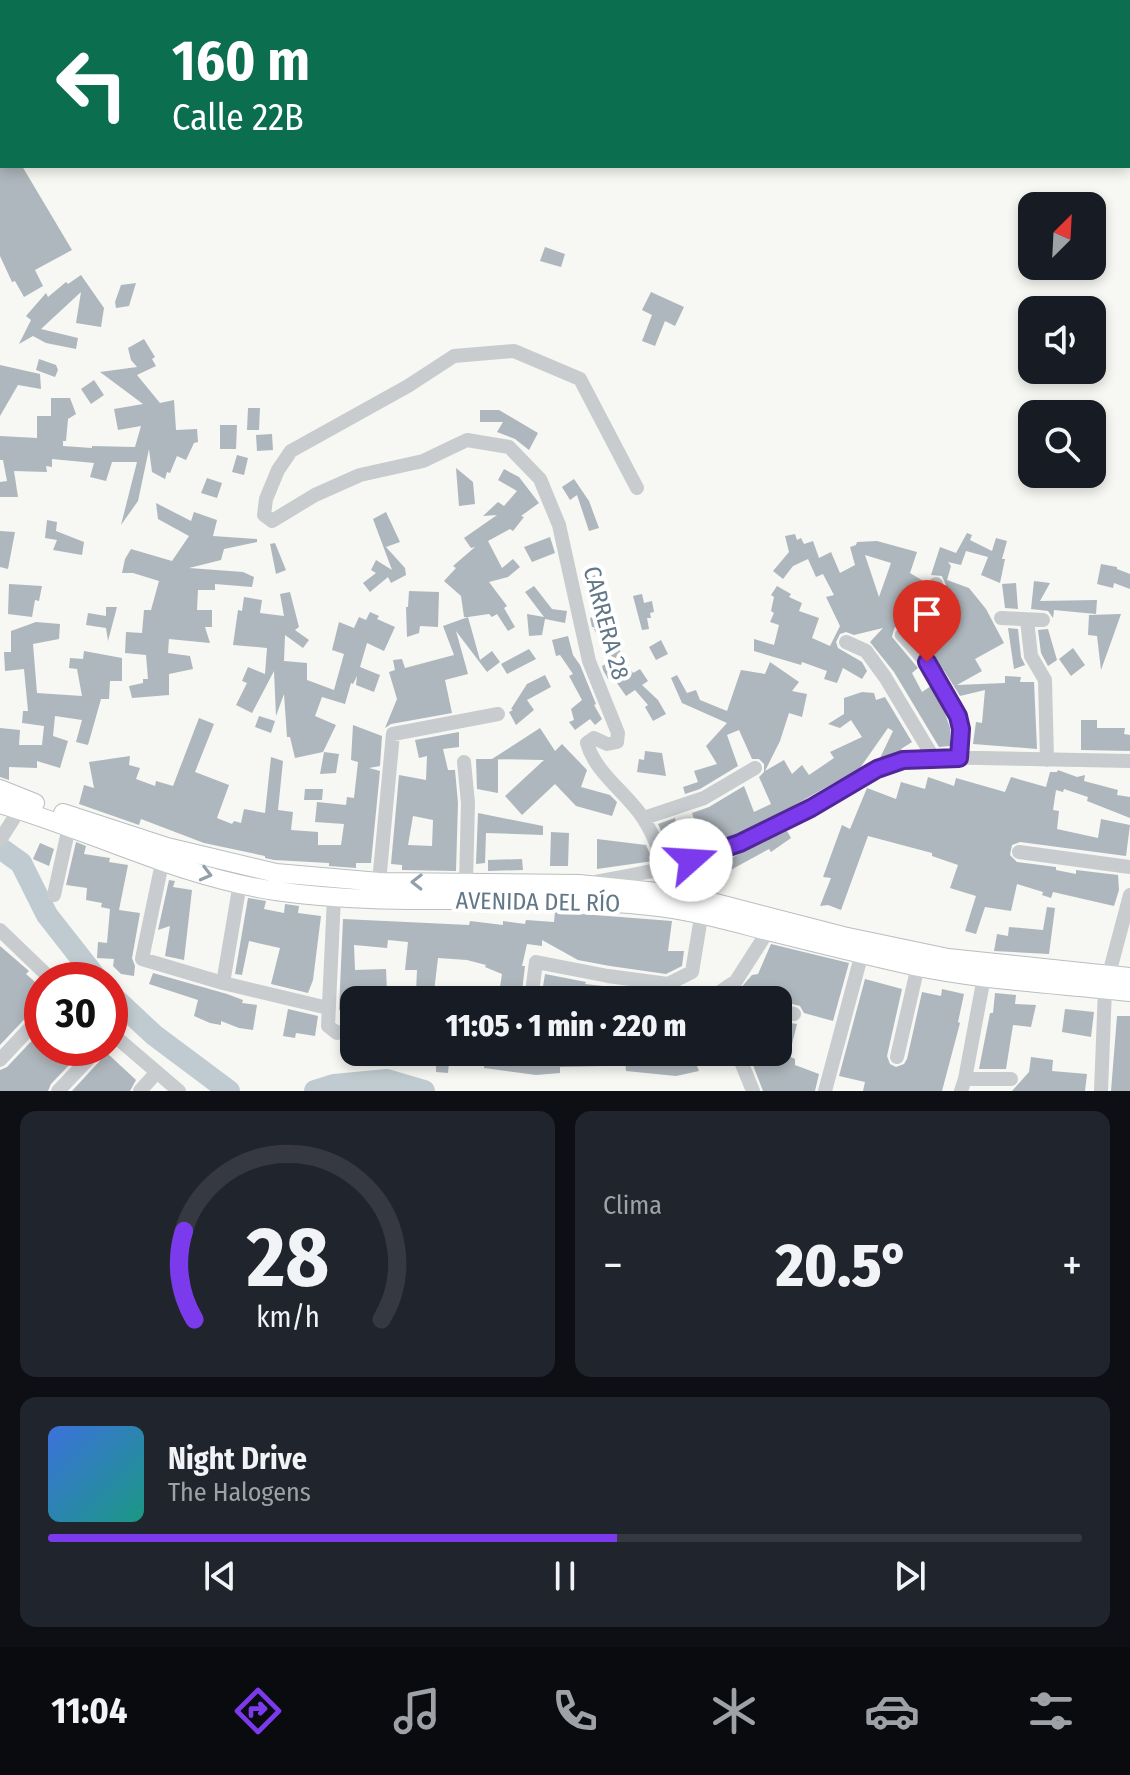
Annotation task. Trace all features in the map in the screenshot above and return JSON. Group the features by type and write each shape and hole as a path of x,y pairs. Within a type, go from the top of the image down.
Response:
{"main road":[{"name":"AVENIDA DEL RÍO","path":"0,789 22,805 69,827 162,863 274,891 334,897 472,889"},
{"name":"AVENIDA DEL RÍO","path":"0,804 22,805 167,847 276,873 536,892 649,906 702,907 768,931 918,966 984,977 1107,982 1130,977"},
{"name":"AVENIDA DEL RÍO","path":"536,892 579,884 948,958 1107,982 1130,992"}],"street":[{"name":"CARRERA 28","path":"637,488 580,379 514,351 454,356 408,386 291,451 278,470 266,499 264,515 272,521 315,495 360,475 423,461 467,440 509,447 540,479 559,525 589,661 618,733 617,742 607,744 594,738 587,743 589,751 644,818"},
{"path":"936,584 902,635 927,662 958,716 961,729 959,758"},
{"path":"1001,618 1043,620"},
{"path":"1027,620 1031,656 1045,680 1047,760"},
{"path":"846,642 866,651 933,757"},
{"path":"379,882 393,734 498,714"},
{"path":"579,884 667,869 740,843 811,808 877,769 903,760 933,757 1130,761"},
{"path":"464,762 472,889"},
{"path":"667,869 644,818 704,798 755,768"},
{"path":"3,836 22,805"},
{"path":"54,895 69,827"},
{"path":"1019,852 1130,867"},
{"path":"162,863 142,959 223,983 328,1008"},
{"path":"223,983 240,883"},
{"path":"1101,1091 1107,982 1130,895"},
{"path":"334,897 328,1026 332,1031 340,1032"},
{"path":"533,986 536,962 668,984 692,972 702,907"},
{"path":"730,986 768,931"},
{"path":"3,941 29,962"},
{"path":"830,1089 862,953"},
{"path":"897,1057 918,966"},
{"path":"984,977 963,1085 1011,1079"},
{"path":"0,1060 24,1034"},
{"path":"128,1049 179,1091"},
{"path":"58,1091 82,1066"},
{"path":"743,1066 753,1091"},
{"path":"140,1091 157,1072"}],"building":[{"path":"0,168 23,168 72,250 35,270 43,286 24,297 15,281 12,282 0,256"},
{"path":"545,247 565,254 561,267 540,261"},
{"path":"81,275 104,308 101,327 76,323 81,292 41,329 78,338 76,349 46,343 33,336 19,344 31,320 26,316 46,293 48,297 66,282 68,284"},
{"path":"136,283 129,306 116,308 121,285"},
{"path":"651,292 684,307 675,326 665,321 655,346 642,341 652,315 642,310"},
{"path":"144,339 155,357 152,359 156,366 137,375 160,403 174,400 176,430 197,429 198,442 194,443 186,460 177,456 165,479 152,472 149,449 138,501 121,525 137,462 112,462 106,481 90,477 94,463 52,459 52,467 46,466 47,472 14,471 18,497 0,497 0,482 7,481 3,460 0,460 0,436 37,438 37,416 51,416 51,398 70,398 76,414 68,419 63,446 135,447 141,426 118,430 114,409 143,404 100,372 137,367 131,360 128,348"},
{"path":"39,359 56,365 58,370 55,377 36,370"},
{"path":"0,365 40,374 41,389 18,385 0,416"},
{"path":"94,380 104,395 91,404 81,389"},
{"path":"248,408 260,408 259,430 247,430"},
{"path":"480,410 499,410 538,433 529,450 515,439 497,432 503,422 480,422"},
{"path":"220,425 237,425 236,449 220,449"},
{"path":"272,434 273,450 257,451 256,435"},
{"path":"237,455 248,458 244,475 232,472"},
{"path":"456,468 473,482 475,504 459,506"},
{"path":"504,469 519,477 539,503 521,516 524,517 513,531 510,529 488,541 502,568 513,559 520,567 508,577 489,582 507,606 504,608 515,627 508,631 497,614 492,617 489,614 464,617 461,596 444,581 456,568 453,566 475,547 471,548 464,538 497,515 483,516 498,502 504,506 517,491 498,480"},
{"path":"207,478 222,483 217,498 201,493"},
{"path":"574,479 589,501 599,528 589,531 577,495 570,500 562,487"},
{"path":"156,503 191,521 194,512 217,520 213,536 257,539 257,542 224,549 221,560 189,568 243,572 254,577 252,587 215,584 215,590 198,590 197,610 212,610 212,627 205,627 210,643 169,639 168,653 190,656 193,669 169,674 169,695 132,698 129,686 148,679 146,655 125,653 126,632 142,633 144,610 151,610 159,581 122,573 125,559 131,549 172,561 189,536 158,519"},
{"path":"386,512 400,542 386,547 405,568 406,575 391,583 388,577 370,592 363,583 376,573 371,570 376,560 392,570 373,519"},
{"path":"47,520 57,522 56,531 84,542 82,555 53,550 57,540 45,538"},
{"path":"0,531 15,532 8,569 0,567"},
{"path":"967,533 972,535 970,540 992,551 996,538 1007,541 1000,583 981,575 988,557 966,551 961,565 948,562 951,566 947,580 969,588 986,609 1004,643 975,659 982,671 957,685 1005,683 1005,676 1021,677 1020,682 1034,682 1037,749 973,744 976,722 982,723 985,690 960,696 915,634 946,585 942,576 931,575 940,547 956,553"},
{"path":"795,534 797,540 801,538 804,544 813,541 819,558 831,552 840,573 855,565 850,547 857,542 877,541 917,552 910,573 925,582 894,629 892,637 918,668 912,673 922,692 931,686 943,707 950,728 950,746 939,747 894,672 870,642 883,628 854,635 846,632 840,634 836,642 838,648 862,662 867,671 862,679 843,668 837,683 824,679 827,671 754,651 754,639 774,645 779,625 770,622 774,613 771,611 774,597 771,595 777,586 802,603 799,611 819,618 812,638 830,646 840,626 826,597 834,595 823,574 816,577 808,559 793,566 783,579 773,571 789,552 785,536","holes":["865,555 891,563 879,597"]},
{"path":"550,537 555,553 532,562 524,547"},
{"path":"275,543 286,570 276,574 270,544"},
{"path":"1101,564 1130,574 1130,589 1114,583 1113,588 1097,584"},
{"path":"598,574 603,587 590,592 585,579"},
{"path":"1034,581 1050,583 1040,601 1097,600 1096,614 1054,610 1053,618 1048,611 1031,609"},
{"path":"1016,583 1018,609 1005,608 1002,584"},
{"path":"9,584 42,586 32,617 8,614"},
{"path":"534,586 552,609 567,611 565,623 545,619 542,635 529,636 527,614 544,617 525,592"},
{"path":"409,591 439,592 438,627 420,626 419,633 407,637"},
{"path":"290,592 299,627 295,630 309,640 303,648 285,635 284,661 307,663 307,680 334,690 344,654 332,650 339,622 354,628 359,617 366,620 370,612 379,616 377,619 395,627 384,651 367,643 360,667 380,675 374,692 356,685 357,676 351,683 345,704 322,697 315,716 336,725 323,752 295,758 290,737 287,737 284,694 276,716 274,671 252,713 236,705 247,683 242,681 248,667 265,674 267,648 233,645 238,610 242,611 244,597 262,600 260,613 284,616 280,594"},
{"path":"642,594 644,603 652,601 654,612 650,613 651,618 647,618 649,629 642,630 633,596"},
{"path":"106,607 117,607 108,641 106,628 86,625 88,613 106,616"},
{"path":"608,612 620,651 633,673 640,669 648,681 642,685 658,700 666,714 653,721 645,707 648,705 635,690 626,696 612,676 608,679 603,670 602,666 611,661 594,629 598,628 592,627 590,618"},
{"path":"1121,614 1101,670 1097,636 1088,635 1089,615"},
{"path":"468,617 480,660 492,651 500,662 487,672 456,631 468,674 445,680 452,713 391,724 385,728 397,699 389,672 395,670 393,660 402,659 405,668 454,655 443,626"},
{"path":"36,622 60,624 59,639 33,644 37,693 82,696 77,669 69,668 70,658 83,659 84,651 122,658 122,681 110,681 109,699 101,699 88,745 76,742 82,720 55,716 53,736 68,741 60,768 37,761 37,768 9,767 9,780 0,777 0,728 20,730 19,745 42,745 44,726 22,723 23,711 28,711 24,669 5,671 4,652 11,652 11,631"},
{"path":"1008,628 1018,629 1025,665 1014,669"},
{"path":"1048,629 1057,660 1048,666 1041,653 1038,630"},
{"path":"568,636 573,655 602,719 595,725 590,719 575,730 569,722 574,720 571,709 582,700 569,676 573,674 560,655 556,656 552,640"},
{"path":"661,640 668,654 656,660 649,647"},
{"path":"1073,648 1085,665 1071,676 1059,659"},
{"path":"529,649 536,659 507,674 501,664"},
{"path":"770,662 799,682 792,691 807,694 802,717 789,713 765,771 784,760 792,774 802,765 809,775 834,758 830,752 862,737 851,720 840,728 828,724 844,714 844,698 862,692 874,693 876,700 885,697 912,742 901,749 903,752 880,758 893,731 888,728 860,768 739,833 679,854 674,842 698,831 692,813 709,807 744,786 754,812 771,804 759,777 764,772 764,764 759,759 752,759 739,730 727,735 738,766 700,789 685,794 683,787 698,782 694,771 717,764 706,746 727,723 682,703 671,678 677,675 687,693 696,690 700,700 727,711 741,670 765,674"},
{"path":"545,675 551,687 527,700 534,710 516,725 509,712 527,684"},
{"path":"259,716 275,721 271,733 255,727"},
{"path":"199,718 214,724 195,772 229,785 217,818 232,824 234,821 241,823 244,809 265,813 271,757 283,761 278,810 293,812 291,830 318,832 318,845 341,845 344,824 315,822 317,802 346,805 347,797 354,798 358,762 351,760 353,725 382,736 380,766 369,768 380,771 371,863 356,863 356,868 274,860 204,843 141,819 139,825 79,804 84,785 94,788 89,762 130,756 129,765 140,768 136,779 155,786 156,781 173,786"},
{"path":"1081,720 1097,720 1097,728 1125,728 1124,734 1130,735 1130,751 1081,750"},
{"path":"540,728 555,751 562,744 587,770 581,787 610,795 617,802 612,816 576,806 555,784 522,815 505,796 544,760 492,759"},
{"path":"459,732 459,747 443,749 448,770 455,770 458,803 456,871 402,870 402,865 391,864 399,775 426,780 427,756 419,758 415,740","holes":["413,816 433,820 432,846 408,845"]},
{"path":"645,751 662,753 666,776 637,772 639,759 644,760"},
{"path":"324,752 339,754 336,773 320,774"},
{"path":"476,759 498,759 498,793 477,789"},
{"path":"1058,770 1077,777 1085,775 1084,781 1118,790 1117,795 1130,797 1130,818 1064,789 1063,792 1056,790 1053,810 1059,811 1057,829 1098,838 1101,819 1130,825 1126,856 1020,842 1012,845 1010,855 1017,862 1056,867 1056,870 1076,874 1076,870 1118,875 1119,890 1114,906 1053,892 1051,898 1042,895 1043,892 1017,884 1011,911 985,907 976,934 965,931 976,896 950,888 958,865 932,856 932,853 868,836 841,910 828,905 820,906 831,878 823,877 842,825 850,829 867,788 896,799 901,782 925,789 928,777 954,786 956,778 1005,792 1011,777 1046,787 1050,772"},
{"path":"305,789 323,789 322,800 304,800"},
{"path":"478,813 543,826 543,835 486,833 485,863 476,864"},
{"path":"675,818 679,837 667,842 658,824"},
{"path":"787,831 791,838 771,852 769,849 716,878 680,884 658,880 729,859"},
{"path":"551,832 569,833 568,866 550,866"},
{"path":"597,839 646,845 653,861 597,869"},
{"path":"76,842 86,846 84,854 110,858 109,862 128,865 119,910 140,913 132,958 134,976 128,975 128,962 97,958 98,942 107,943 110,909 101,907 102,903 86,900 87,888 66,885"},
{"path":"40,843 54,849 49,866 33,859"},
{"path":"522,859 523,870 488,871 488,860"},
{"path":"169,880 175,881 173,887 192,890 184,960 165,956 170,926 158,930"},
{"path":"248,898 266,901 264,909 284,913 285,904 299,906 298,913 321,916 313,980 308,993 271,984 280,948 249,941 242,975 235,974"},
{"path":"1047,907 1055,908 1049,954 994,951 997,934 1008,936 1009,927 1043,930"},
{"path":"555,912 672,921 668,951 684,951 682,966 666,974 610,966 578,960 542,940 542,946 527,944 522,966 525,966 523,986 500,986 502,974 486,965 438,958 435,986 416,986 417,970 405,970 408,942 388,940 387,948 354,945 355,970 386,969 387,986 340,986 343,919 469,925 470,921 525,924 526,920 554,922"},
{"path":"771,944 849,963 833,1021 804,1013 800,1006 792,1004 792,986 742,986 752,975 758,974"},
{"path":"0,946 24,967 24,1020 0,1045"},
{"path":"153,973 227,994 243,1000 242,1003 257,1005 253,1030 221,1021 221,1025 210,1023 194,1016 198,1000 149,984"},
{"path":"545,974 603,986 543,986"},
{"path":"865,979 902,989 887,1056 890,1064 896,1067 907,1059 922,992 941,996 942,989 964,994 960,1023 942,1091 863,1091 865,1082 839,1076"},
{"path":"995,993 1016,995 1015,1004 1036,1005 1031,1027 1013,1025 1006,1069 979,1069 990,1013 993,1013"},
{"path":"288,1009 318,1016 315,1036 296,1033 295,1038 283,1036"},
{"path":"1065,1009 1094,1012 1091,1037 1062,1032"},
{"path":"1117,1016 1130,1016 1130,1091 1111,1091"},
{"path":"792,1023 797,1024 792,1044"},
{"path":"24,1049 24,1066 68,1066 48,1091 0,1091 0,1070"},
{"path":"1031,1057 1053,1060 1052,1071 1087,1074 1085,1091 1012,1091 1029,1072"},
{"path":"792,1058 795,1065 819,1074 815,1091 763,1091 753,1066 792,1066"},
{"path":"95,1066 121,1066 136,1080 130,1091 72,1091"},
{"path":"436,1066 449,1066 448,1073 436,1072"},
{"path":"603,1066 560,1067 560,1073 536,1075 484,1068"},
{"path":"626,1066 697,1066 699,1071 676,1076 626,1071"}],"waterway":[{"path":"0,848 21,863 47,915 84,962"},
{"path":"128,1011 154,1035 229,1091"},
{"path":"315,1091 334,1085 387,1080 424,1091"}],"route":[{"path":"691,860 740,843 811,808 877,769 903,760 959,758 961,729 958,716 927,662"}]}
